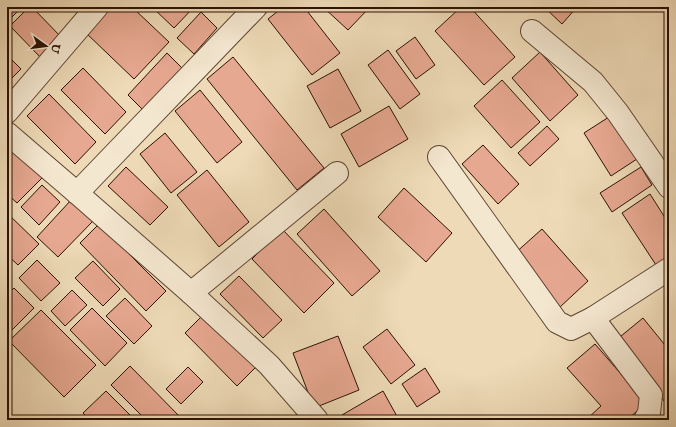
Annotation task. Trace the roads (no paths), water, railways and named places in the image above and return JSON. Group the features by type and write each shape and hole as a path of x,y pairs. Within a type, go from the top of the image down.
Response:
{"street":[{"path":"7,112 97,7"},
{"path":"77,192 256,7"},
{"path":"532,30 593,82 618,113 669,186"},
{"path":"7,133 77,192 191,293 269,365 317,420"},
{"path":"439,157 557,322 571,329 592,318 669,269"},
{"path":"191,293 337,173"},
{"path":"592,318 651,395 650,413 645,420"}]}
